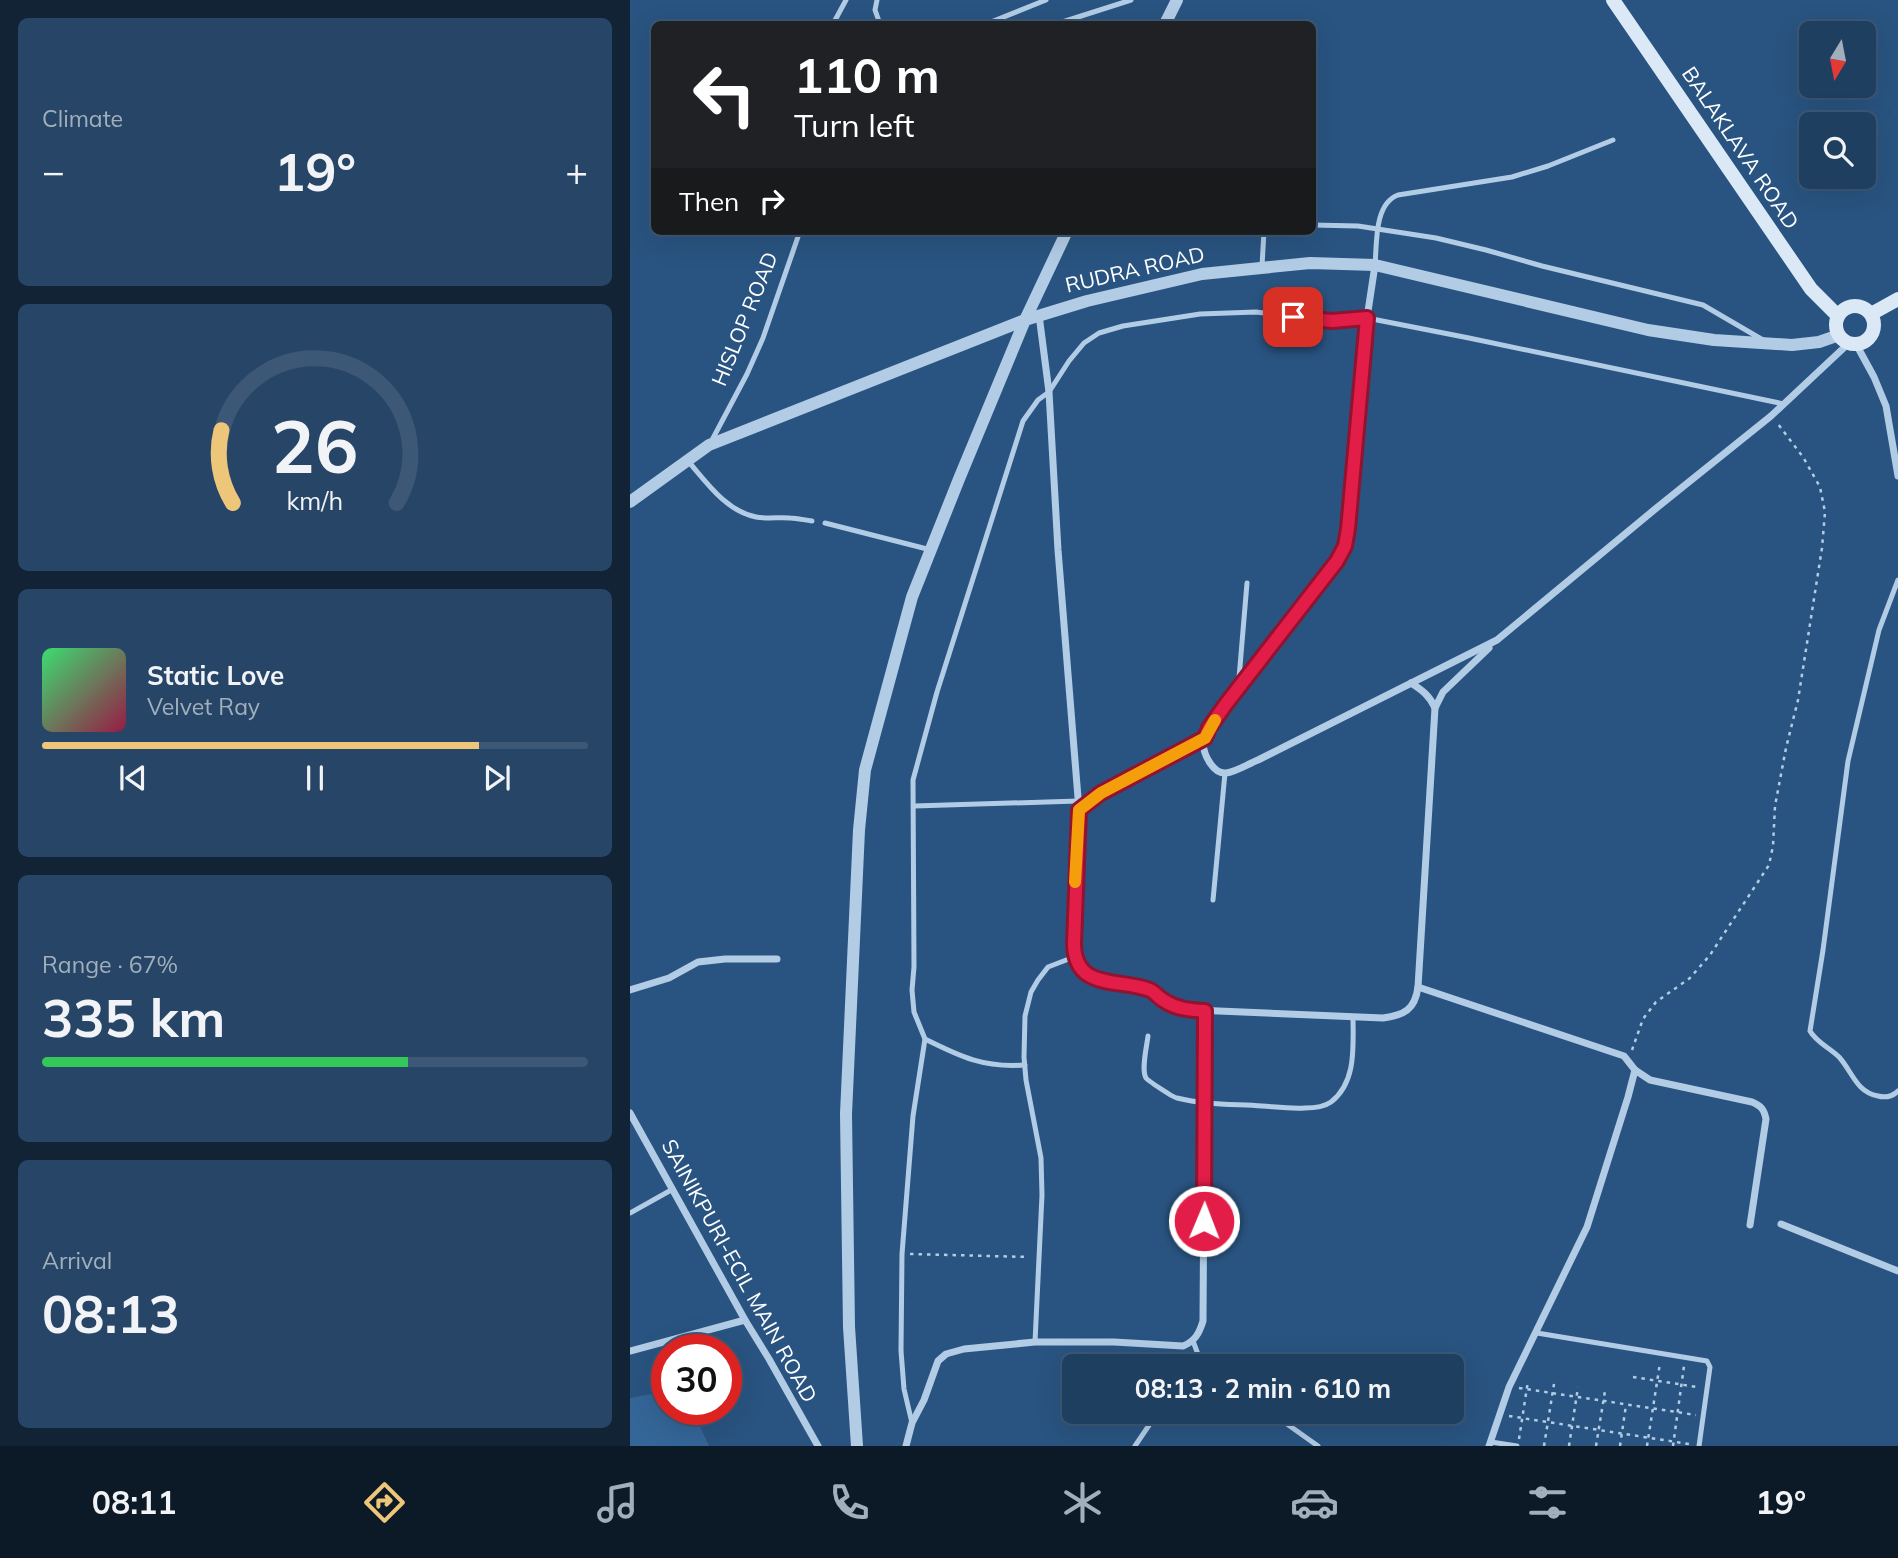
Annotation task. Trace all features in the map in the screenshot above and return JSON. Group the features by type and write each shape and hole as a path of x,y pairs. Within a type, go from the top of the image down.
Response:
{"main road":[{"name":"BALAKLAVA ROAD","path":"1614,0 1811,289 1838,316"},
{"path":"1871,314 1898,299"},
{"path":"1847,307 1866,309 1871,314 1874,327 1872,333 1862,342 1848,341 1836,329 1838,316 1847,307"}],"street":[{"path":"1166,21 1177,0"},
{"path":"857,1446 849,1327 846,1114 859,830 865,770 912,597 1025,320 1065,235"},
{"name":"RUDRA ROAD","path":"709,445 1040,315 1166,281 1202,274 1310,262 1375,265 1648,330 1714,340 1792,345 1848,341"},
{"path":"1375,265 1367,318 1345,546 1327,575 1209,728 1203,744 1209,762 1214,769 1225,773 1258,760 1497,640"},
{"path":"1040,315 1049,392 1058,550 1079,810 1074,957 1077,965 1095,978 1148,989 1176,1008 1383,1018 1405,1012 1416,999 1418,987 1435,708 1443,692 1497,640 1771,416 1848,341 1874,377 1886,406 1898,476"},
{"name":"HISLOP ROAD","path":"630,502 709,445"},
{"path":"1411,683 1432,700 1435,708"},
{"path":"1079,810 1101,793 1205,738"},
{"path":"630,990 669,978 698,962 777,959"},
{"path":"1418,987 1625,1056 1635,1070 1655,1082 1752,1102 1760,1106 1765,1111 1766,1119 1750,1225"},
{"path":"906,1446 912,1423 924,1400 938,1361 946,1354 964,1349 1035,1342 1114,1342 1183,1346 1193,1341 1203,1321 1205,1011"},
{"path":"1490,1444 1509,1387 1587,1227 1635,1070"},
{"name":"SAINIKPURI-ECIL MAIN ROAD","path":"630,1113 818,1446"},
{"path":"1781,1224 1898,1271"},
{"path":"630,1351 745,1320"}],"lane":[{"path":"835,21 846,0"},
{"path":"877,0 875,10 879,21"},
{"path":"994,21 1046,0"},
{"path":"1065,21 1131,0"},
{"path":"1375,265 1378,229 1385,205 1390,198 1512,177 1613,140"},
{"path":"1316,225 1358,226 1436,238 1703,305 1769,344"},
{"name":"HISLOP ROAD","path":"709,445 763,338 799,235"},
{"path":"1262,267 1264,235"},
{"path":"912,1423 904,1389 901,1351 902,1254 913,1116 925,1040 914,1012 912,990 913,780 937,692 1024,421 1038,400 1049,392 1084,343 1099,333 1124,326 1200,314 1256,312 1332,321 1367,318 1784,404"},
{"path":"688,461 730,506 758,517 812,521"},
{"path":"825,523 931,550"},
{"path":"1898,580 1879,630 1848,761 1810,1031 1815,1040 1841,1059 1863,1090 1874,1096 1888,1097 1898,1091"},
{"path":"1238,690 1247,583"},
{"path":"1213,900 1225,773"},
{"path":"914,806 1078,801"},
{"path":"1035,1342 1040,1257 1041,1158 1025,1065 1025,1016 1031,992 1048,967 1074,957"},
{"path":"1148,1035 1145,1077 1170,1096 1205,1103 1304,1109 1323,1106 1332,1101 1349,1076 1353,1053 1353,1017"},
{"path":"925,1040 965,1059 997,1065 1025,1065"},
{"path":"630,1213 673,1189"},
{"path":"1537,1332 1709,1362 1699,1446"},
{"path":"1193,1341 1198,1354"},
{"path":"1135,1446 1150,1424"},
{"path":"1287,1424 1318,1446"},
{"path":"1490,1444 1518,1446"}],"path":[{"path":"1629,1060 1636,1033 1643,1019 1656,1002 1690,978 1710,955 1769,864 1773,846 1775,806 1798,700 1822,548 1825,512 1820,487 1802,457 1771,416"},
{"path":"902,1254 1040,1257"},
{"path":"1647,1446 1661,1353"},
{"path":"1673,1444 1686,1356"},
{"path":"1633,1377 1707,1388"},
{"path":"1518,1446 1528,1381"},
{"path":"1544,1446 1553,1384"},
{"path":"1509,1387 1703,1416"},
{"path":"1569,1446 1578,1387"},
{"path":"1596,1446 1605,1391"},
{"path":"1620,1446 1626,1405"},
{"path":"1499,1415 1699,1446"}],"shaded area":[{"path":"651,1394 651,1425 699,1425 709,1446 630,1446 630,1398"}],"slow traffic":[{"path":"1075,882 1079,810 1101,793 1205,738 1215,720"}],"route":[{"path":"1204,1221 1205,1011 1176,1008 1148,989 1095,978 1077,965 1074,957 1077,829 1079,810 1092,799 1205,738 1226,704 1327,575 1345,546 1367,318 1332,321 1293,317"}]}
